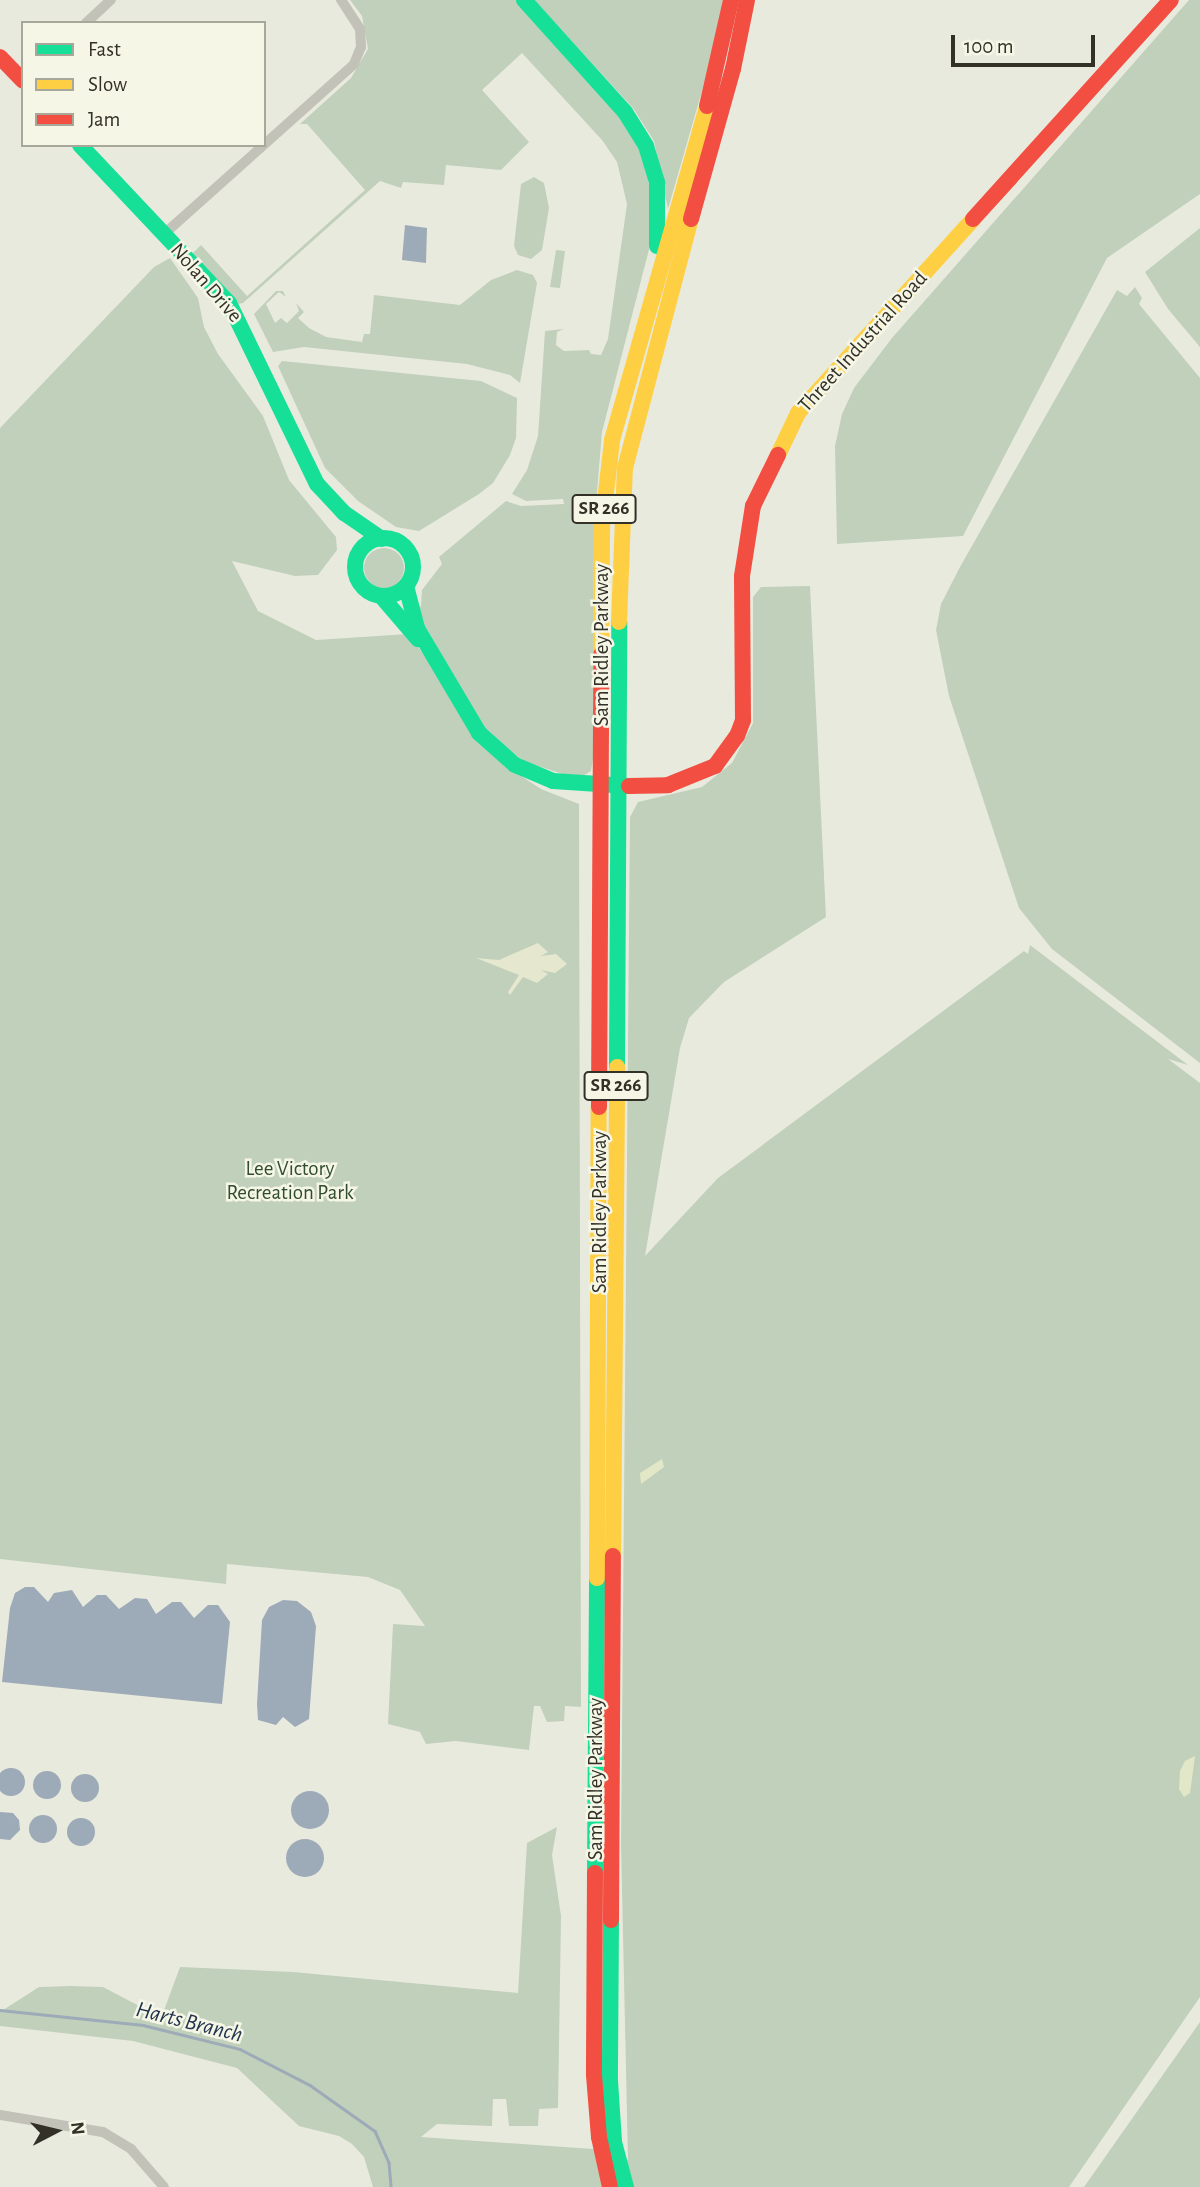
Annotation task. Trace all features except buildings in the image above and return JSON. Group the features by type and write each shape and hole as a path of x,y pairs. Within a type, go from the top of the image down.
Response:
{"main road":[{"path":"524,0 625,112 646,146 657,183 660,226 647,312"},
{"name":"Sam Ridley Parkway","path":"626,2187 614,2142 610,2081 610,786 603,527 612,440 722,52 732,0"},
{"name":"Sam Ridley Parkway","path":"610,2187 599,2137 594,2074 610,786 620,526 625,468 733,69 747,0"},
{"name":"Threet Industrial Road","path":"610,786 681,782 715,766 727,752 737,736 745,701 742,576 753,506 798,413 1171,0"},
{"path":"0,57 21,79"},
{"name":"Nolan Drive","path":"82,147 238,316 312,477 344,513 382,539"},
{"name":"Nolan Drive","path":"344,513 362,549"},
{"path":"428,649 381,596 358,581 356,562 362,549 382,539 398,542 409,553 413,569 406,586 411,610 428,649 467,716 497,752 543,778 610,786"},
{"path":"381,596 406,586"}],"street":[{"path":"88,21 111,0"},
{"path":"266,143 354,64 361,47 360,29 341,0"},
{"path":"163,235 261,147"},
{"path":"0,2115 103,2132 131,2149 164,2187"}],"green space":[{"path":"350,0 517,0 612,103 646,158 654,230 602,432 594,528 593,759 591,771 578,779 523,761 484,727 416,610 421,606 422,590 442,564 439,557 506,501 521,506 564,504 563,499 526,501 512,494 527,470 538,436 545,331 564,329 557,332 556,345 564,351 589,350 591,354 601,355 608,339 627,204 617,162 602,140 522,53 482,90 529,142 501,170 446,165 444,185 403,182 401,188 380,181 243,303 237,304 193,253 201,245 247,296 365,190 307,124 300,124 351,78 368,49 362,16"},
{"path":"534,0 723,0 710,63 668,209 654,141 633,108"},
{"path":"1189,0 1200,0 1200,194 1107,258 963,536 837,544 835,446 842,414 854,388 892,338"},
{"path":"534,177 544,183 549,208 542,250 531,259 518,255 514,246 521,184"},
{"path":"1200,228 1200,347 1168,309 1145,272"},
{"path":"556,250 565,251 560,288 550,287"},
{"name":"Lee Victory Recreation Park","path":"170,258 198,298 204,327 218,354 263,416 289,480 336,537 337,550 318,575 295,576 232,561 258,611 316,640 408,634 512,770 541,789 579,804 581,1707 565,1706 564,1721 547,1722 540,1706 534,1706 529,1750 456,1741 426,1744 420,1732 388,1724 393,1624 425,1626 400,1590 368,1577 227,1564 226,1584 0,1559 0,428 154,267"},
{"path":"517,270 533,275 537,283 520,383 510,375 467,364 304,347 273,352 254,314 276,291 283,291 286,297 279,292 266,304 275,323 281,318 287,323 299,311 296,303 304,312 298,318 309,328 326,337 362,342 364,334 370,334 374,295 460,305 491,280"},
{"path":"1135,287 1142,298 1139,304 1200,378 1200,1063 1052,949 1019,908 949,696 936,630 941,604 960,567 1117,290 1127,296"},
{"path":"282,361 481,381 517,398 516,438 510,455 493,483 479,494 419,531 396,527 358,501 325,468 278,366"},
{"path":"384,548 398,554 404,568 398,582 384,588 370,582 364,568 370,554"},
{"path":"810,586 826,917 724,982 689,1018 680,1048 645,1256 718,1178 1024,951 1028,954 1030,945 1188,1065 1168,1059 1200,1083 1200,1997 1069,2187 373,2187 364,2157 352,2144 339,2136 299,2126 237,2068 133,2041 0,2026 0,2012 39,1987 71,1986 103,1987 145,2009 163,2013 180,1967 293,1972 518,1993 527,1843 557,1827 552,1855 561,1916 558,2108 539,2109 538,2126 509,2126 506,2099 493,2099 492,2126 437,2124 421,2137 593,2149 628,2160 621,1844 630,817 638,802 702,787 732,763 753,723 753,597 761,587"},
{"path":"1200,2022 1200,2187 1084,2187"}],"sand":[{"path":"662,1459 664,1467 641,1484 640,1473"},
{"path":"1195,1756 1190,1793 1184,1797 1179,1789 1180,1771 1185,1761"}],"shaded area":[{"path":"538,943 548,952 541,956 556,954 567,964 555,973 541,970 548,974 537,983 523,977 510,995 508,992 519,975 476,958 499,960"}],"water":[{"path":"405,225 427,228 426,263 402,260"},
{"path":"25,1587 34,1587 48,1602 54,1593 72,1590 83,1607 97,1595 106,1595 119,1609 135,1598 147,1599 156,1614 172,1602 181,1602 194,1618 208,1605 218,1605 230,1622 222,1704 2,1682 10,1608 15,1593"},
{"path":"283,1600 297,1601 311,1612 316,1626 309,1719 295,1727 283,1717 276,1725 258,1720 262,1620 269,1607"},
{"path":"6,1769 16,1769 24,1777 24,1787 16,1795 6,1795 -1,1789 -1,1775"},
{"path":"47,1771 57,1775 61,1785 57,1795 47,1799 37,1795 33,1785 37,1775"},
{"path":"85,1774 95,1778 99,1788 95,1798 85,1802 75,1798 71,1788 75,1778"},
{"path":"310,1791 323,1797 329,1810 323,1823 310,1829 297,1823 291,1810 297,1797"},
{"path":"0,1812 13,1813 19,1820 20,1830 10,1840 0,1839"},
{"path":"43,1815 53,1819 57,1829 53,1839 43,1843 33,1839 29,1829 33,1819"},
{"path":"81,1818 91,1822 95,1832 91,1842 81,1846 71,1842 67,1832 71,1822"},
{"path":"305,1839 318,1845 324,1858 318,1871 305,1877 292,1871 286,1858 292,1845"}],"waterway":[{"name":"Harts Branch","path":"0,2010 143,2025 240,2049 310,2085 375,2131 389,2163 391,2187"}],"traffic: fast":[{"path":"524,0 625,112 646,146 657,183 657,246"},
{"path":"82,147 229,303 317,484 344,513 382,539"},
{"path":"384,538 400,543 408,551 413,567 408,583 400,591 384,596 368,591 360,583 355,567 360,551 368,543 384,538"},
{"path":"406,586 417,628 479,733 515,765 553,781 629,786"},
{"path":"381,596 418,639"},
{"path":"617,1067 619,622"},
{"path":"595,1873 597,1578"},
{"path":"611,1920 610,2081 614,2142 626,2187"}],"traffic: slow":[{"path":"601,654 602,527 612,440 707,106"},
{"path":"619,622 625,468 691,219"},
{"path":"778,455 798,413 973,219"},
{"path":"613,1556 617,1067"},
{"path":"597,1578 599,1107"}],"traffic: jam":[{"path":"707,106 731,0"},
{"path":"691,219 733,69 747,0"},
{"path":"973,219 1171,0"},
{"path":"0,57 21,79"},
{"path":"629,786 668,785 715,766 737,736 743,720 742,576 753,506 778,455"},
{"path":"599,1107 601,654"},
{"path":"611,1920 613,1556"},
{"path":"595,1873 594,2075 599,2137 610,2187"}]}
